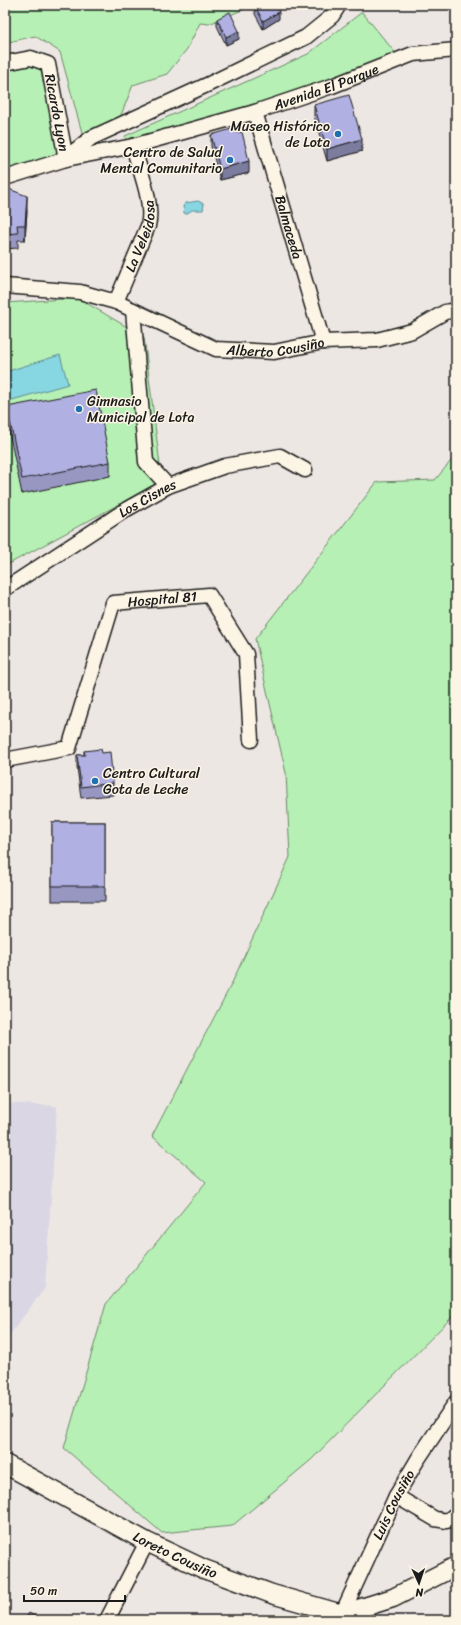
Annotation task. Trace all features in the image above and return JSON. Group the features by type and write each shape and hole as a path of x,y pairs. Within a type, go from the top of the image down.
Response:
{"street":[{"path":"66,159 91,138 209,84 306,37 332,16 339,5"},
{"name":"Avenida El Parque","path":"5,178 66,159 133,146 255,112 332,86 413,54 456,50"},
{"name":"Ricardo Lyon","path":"5,63 31,58 48,64 66,159"},
{"name":"Balmaceda","path":"255,112 323,342"},
{"name":"La Veleidosa","path":"116,302 150,219 149,205 133,146"},
{"name":"Alberto Cousiño","path":"5,286 80,292 116,302 216,349 274,352 323,342 377,340 412,331 445,312 456,310"},
{"path":"133,310 146,462 168,486"},
{"name":"Los Cisnes","path":"5,589 127,509 168,486 225,466 280,456 305,470"},
{"name":"Hospital 81","path":"5,760 69,748 113,603 209,596 246,654 251,740"},
{"name":"Luis Cousiño","path":"349,1617 396,1496 409,1472 456,1402"},
{"name":"Loreto Cousiño","path":"6,1468 147,1542 204,1569 272,1594 349,1617"},
{"path":"396,1496 435,1519 447,1521 456,1514"},
{"path":"107,1620 147,1542"},
{"path":"349,1617 392,1598 456,1566"}],"shaded area":[{"path":"5,1103 57,1106 45,1288 5,1341"}],"green space":[{"path":"5,5 254,5 209,24 200,23 187,49 167,74 133,85 119,120 84,140 60,52 35,36 5,43"},
{"path":"362,12 397,55 302,91 126,141 125,136 308,54"},
{"path":"33,65 44,72 59,149 52,157 5,174 5,71"},
{"name":"Gimnasio Municipal de Lota","path":"78,298 144,337 162,481 5,566 5,303"},
{"path":"456,455 456,1313 311,1460 232,1526 162,1533 64,1448 106,1304 206,1182 152,1136 231,985 290,857 286,773 255,639 377,482 435,480"}],"water":[{"path":"198,201 204,204 203,210 192,210 186,214 184,213 183,206 186,203"},
{"path":"60,355 68,384 5,402 5,372"}],"building":[{"path":"276,5 279,12 263,21 255,6"},
{"path":"230,12 239,31 226,37 217,19"},
{"name":"Museo Histórico de Lota","path":"349,95 362,139 327,149 314,105"},
{"name":"Centro de Salud Mental Comunitario","path":"235,128 237,133 242,132 249,161 220,169 211,135"},
{"path":"9,189 27,196 25,225 17,225 18,233 5,234 5,190"},
{"path":"96,390 110,462 22,479 7,407"},
{"name":"Centro Cultural Gota de Leche","path":"101,749 102,753 110,752 113,783 81,787 77,755 85,755 84,751"},
{"path":"52,822 105,822 105,886 52,886"},
{"path":"29,1613 42,1620 25,1620"}],"place":[{"name":"Museo Histórico de Lota","path":"338,134"},
{"name":"Centro de Salud Mental Comunitario","path":"230,160"},
{"name":"Gimnasio Municipal de Lota","path":"79,409"},
{"name":"Centro Cultural Gota de Leche","path":"95,781"}]}
